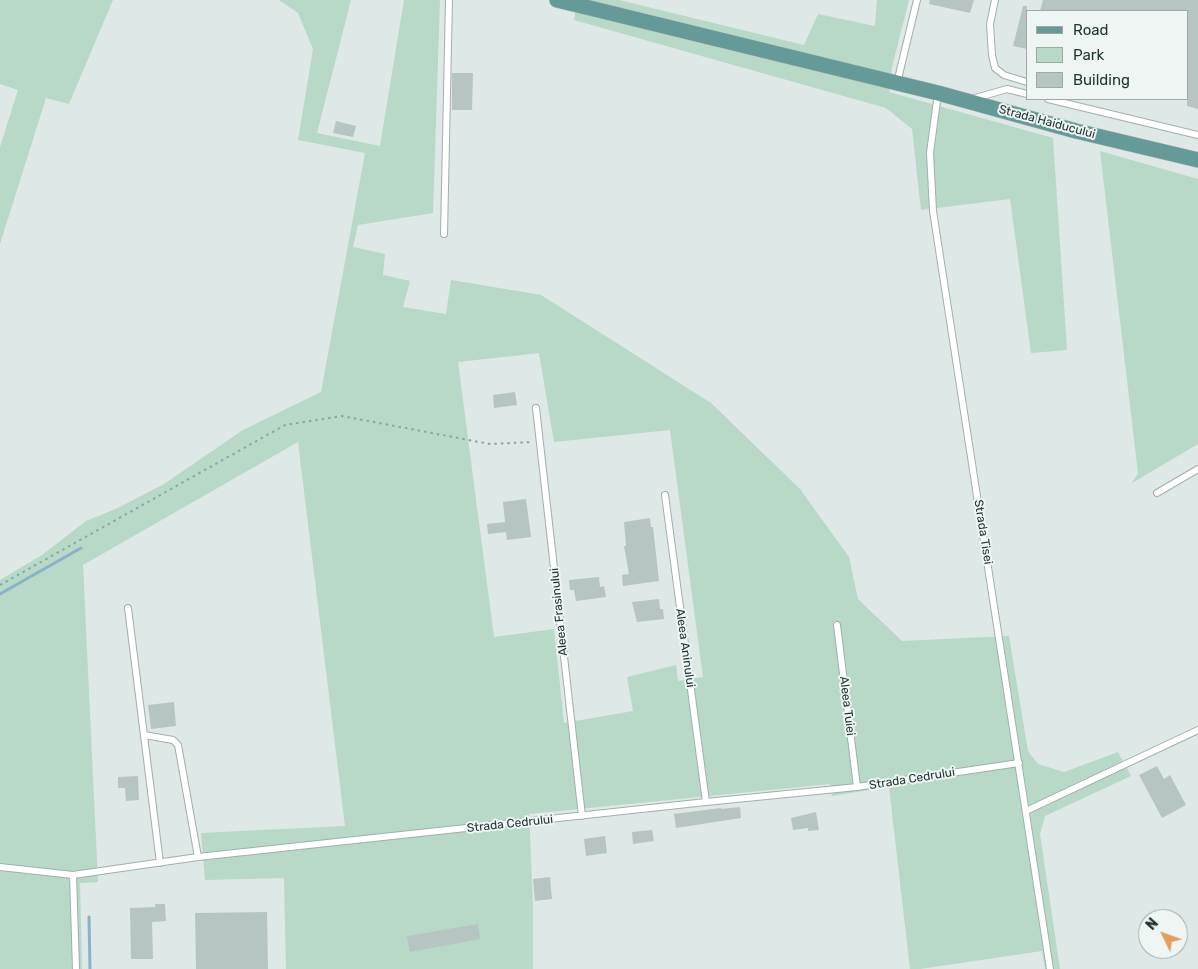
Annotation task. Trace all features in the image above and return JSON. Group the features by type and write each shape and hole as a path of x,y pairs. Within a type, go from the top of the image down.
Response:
{"main road":[{"name":"Strada Haiducului","path":"557,0 1198,160"}],"lane":[{"path":"444,234 449,0"},
{"path":"896,84 917,0"},
{"path":"995,0 990,24 992,55 995,68 1004,75 1026,82"},
{"path":"965,101 1007,89 1026,94"},
{"name":"Strada Tisei","path":"938,94 930,152 933,211 1050,969"},
{"path":"1055,100 1198,135"},
{"name":"Aleea Frasinului","path":"536,408 582,816"},
{"path":"1157,493 1198,469"},
{"name":"Aleea Aninului","path":"664,495 706,802"},
{"path":"128,608 160,863"},
{"name":"Aleea Tuiei","path":"837,625 857,787"},
{"path":"1026,811 1198,730"},
{"path":"144,735 173,740 178,745 198,857"},
{"name":"Strada Cedrului","path":"0,867 73,875 198,857 857,787 1019,763"},
{"path":"73,875 76,969"}],"path":[{"path":"0,585 285,425 342,416 490,444 540,441"}],"green space":[{"path":"0,0 113,0 69,104 46,98 0,244 0,147 18,90 0,84"},
{"path":"279,0 351,0 317,133 380,146 404,0 440,0 433,213 358,225 353,247 385,254 383,275 410,281 403,307 446,314 451,280 541,295 711,403 800,489 849,557 858,599 902,641 1009,636 1028,751 1038,764 1064,772 1118,752 1131,776 1045,816 1040,834 1060,969 1045,969 1042,951 910,969 889,787 832,796 830,784 529,814 533,905 533,969 286,969 284,878 205,880 201,833 345,826 298,442 83,565 98,882 80,883 82,969 0,969 0,580 42,555 86,521 118,508 164,484 243,430 321,392 365,153 298,140 313,49 298,13","holes":["539,353 554,442 670,430 703,677 678,681 676,665 627,677 633,711 564,723 554,629 494,637 458,362"]},
{"path":"577,0 619,0 804,45 818,14 875,26 877,0 909,0 892,67 889,92 1053,138 1067,350 1031,353 1010,199 921,210 912,129 886,108 574,20"},
{"path":"1100,151 1198,179 1198,444 1132,483 1138,473"}],"building":[{"path":"930,0 974,0 970,13 929,4"},
{"path":"1043,0 1198,0 1198,109 1187,106 1188,10 1040,10"},
{"path":"1023,6 1027,6 1026,49 1013,46"},
{"path":"452,73 473,73 472,110 452,110"},
{"path":"336,121 356,126 353,137 333,133"},
{"path":"515,392 517,405 494,408 493,395"},
{"path":"526,499 531,537 507,540 506,532 488,534 487,524 505,522 503,502"},
{"path":"650,518 651,527 653,527 659,581 623,586 622,575 629,574 624,546 626,546 624,522"},
{"path":"599,577 600,587 604,586 606,597 576,601 574,590 570,590 569,580"},
{"path":"659,599 664,619 637,622 632,602"},
{"path":"174,702 176,726 151,729 148,705"},
{"path":"1157,766 1164,779 1170,775 1186,805 1162,818 1139,775"},
{"path":"138,776 139,800 126,801 125,788 118,788 118,777"},
{"path":"740,807 741,818 676,828 674,814"},
{"path":"816,812 819,830 808,831 808,828 793,830 791,818"},
{"path":"652,830 654,841 633,844 632,832"},
{"path":"605,836 607,853 586,856 584,839"},
{"path":"550,877 552,899 535,901 533,879"},
{"path":"155,904 165,904 166,921 152,922 153,959 131,959 130,908 155,907"},
{"path":"267,912 268,969 196,969 195,913"},
{"path":"478,924 480,939 410,952 407,936"}],"waterway":[{"path":"0,594 81,548"},
{"path":"89,917 90,969"}]}
